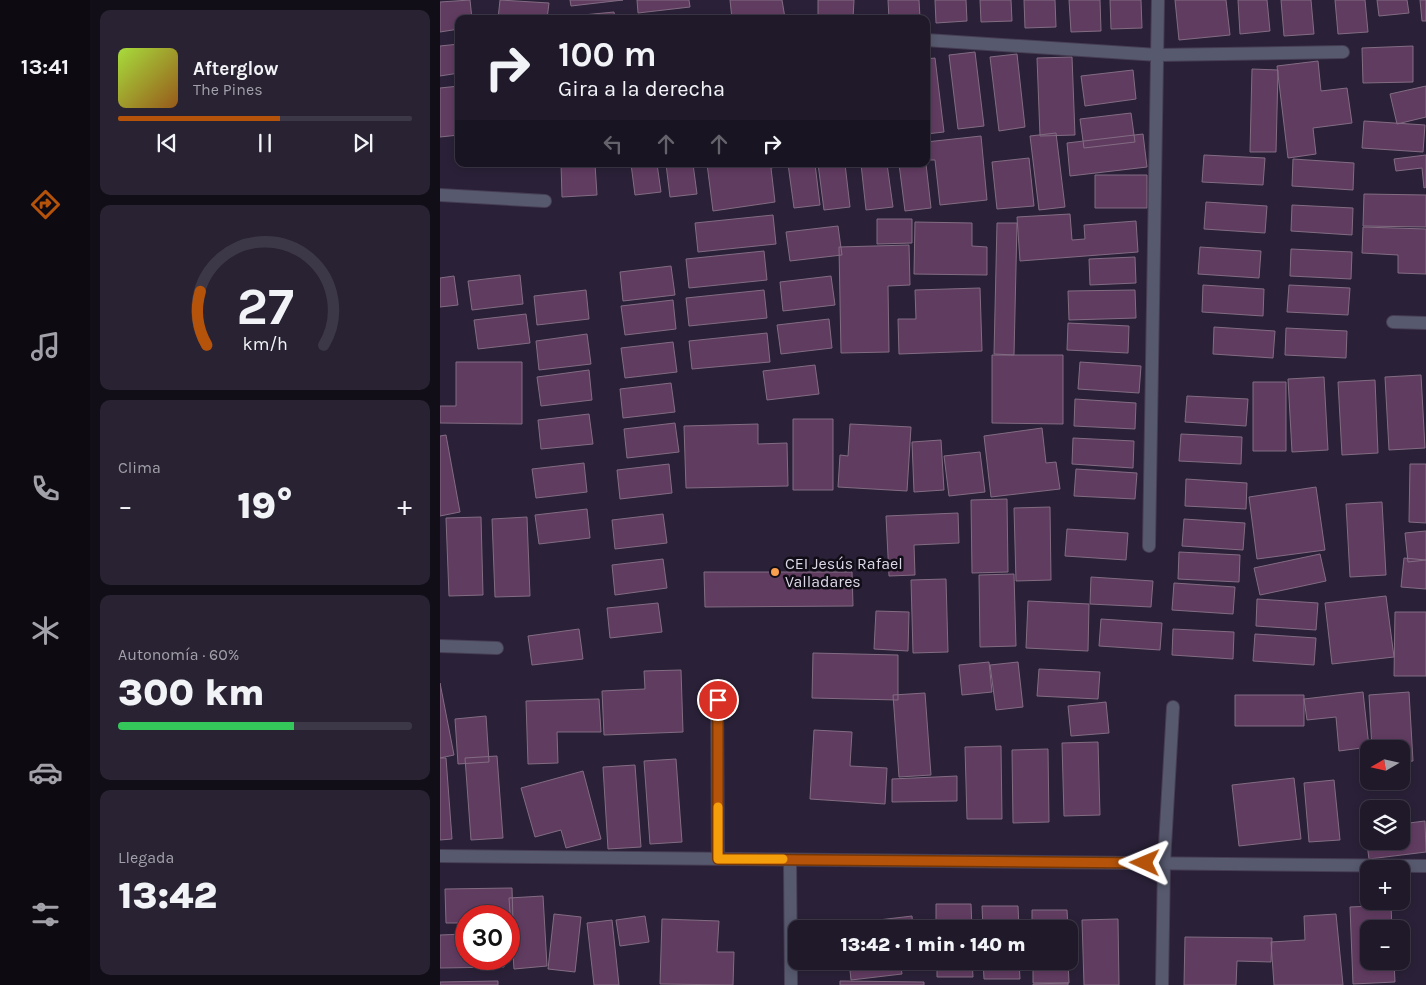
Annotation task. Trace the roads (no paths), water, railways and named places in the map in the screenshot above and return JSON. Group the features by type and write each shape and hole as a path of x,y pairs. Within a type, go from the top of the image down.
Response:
{"street":[{"path":"1148,546 1158,0"},
{"path":"930,40 1158,55 1343,52"},
{"path":"440,195 545,201"},
{"path":"1393,322 1426,323"},
{"path":"440,646 497,648"},
{"path":"718,700 718,859"},
{"path":"1162,985 1164,863 1173,707"},
{"path":"440,856 1426,866"},
{"path":"790,860 791,985"}],"place":[{"name":"CEI Jesús Rafael Valladares","path":"775,572"}]}
